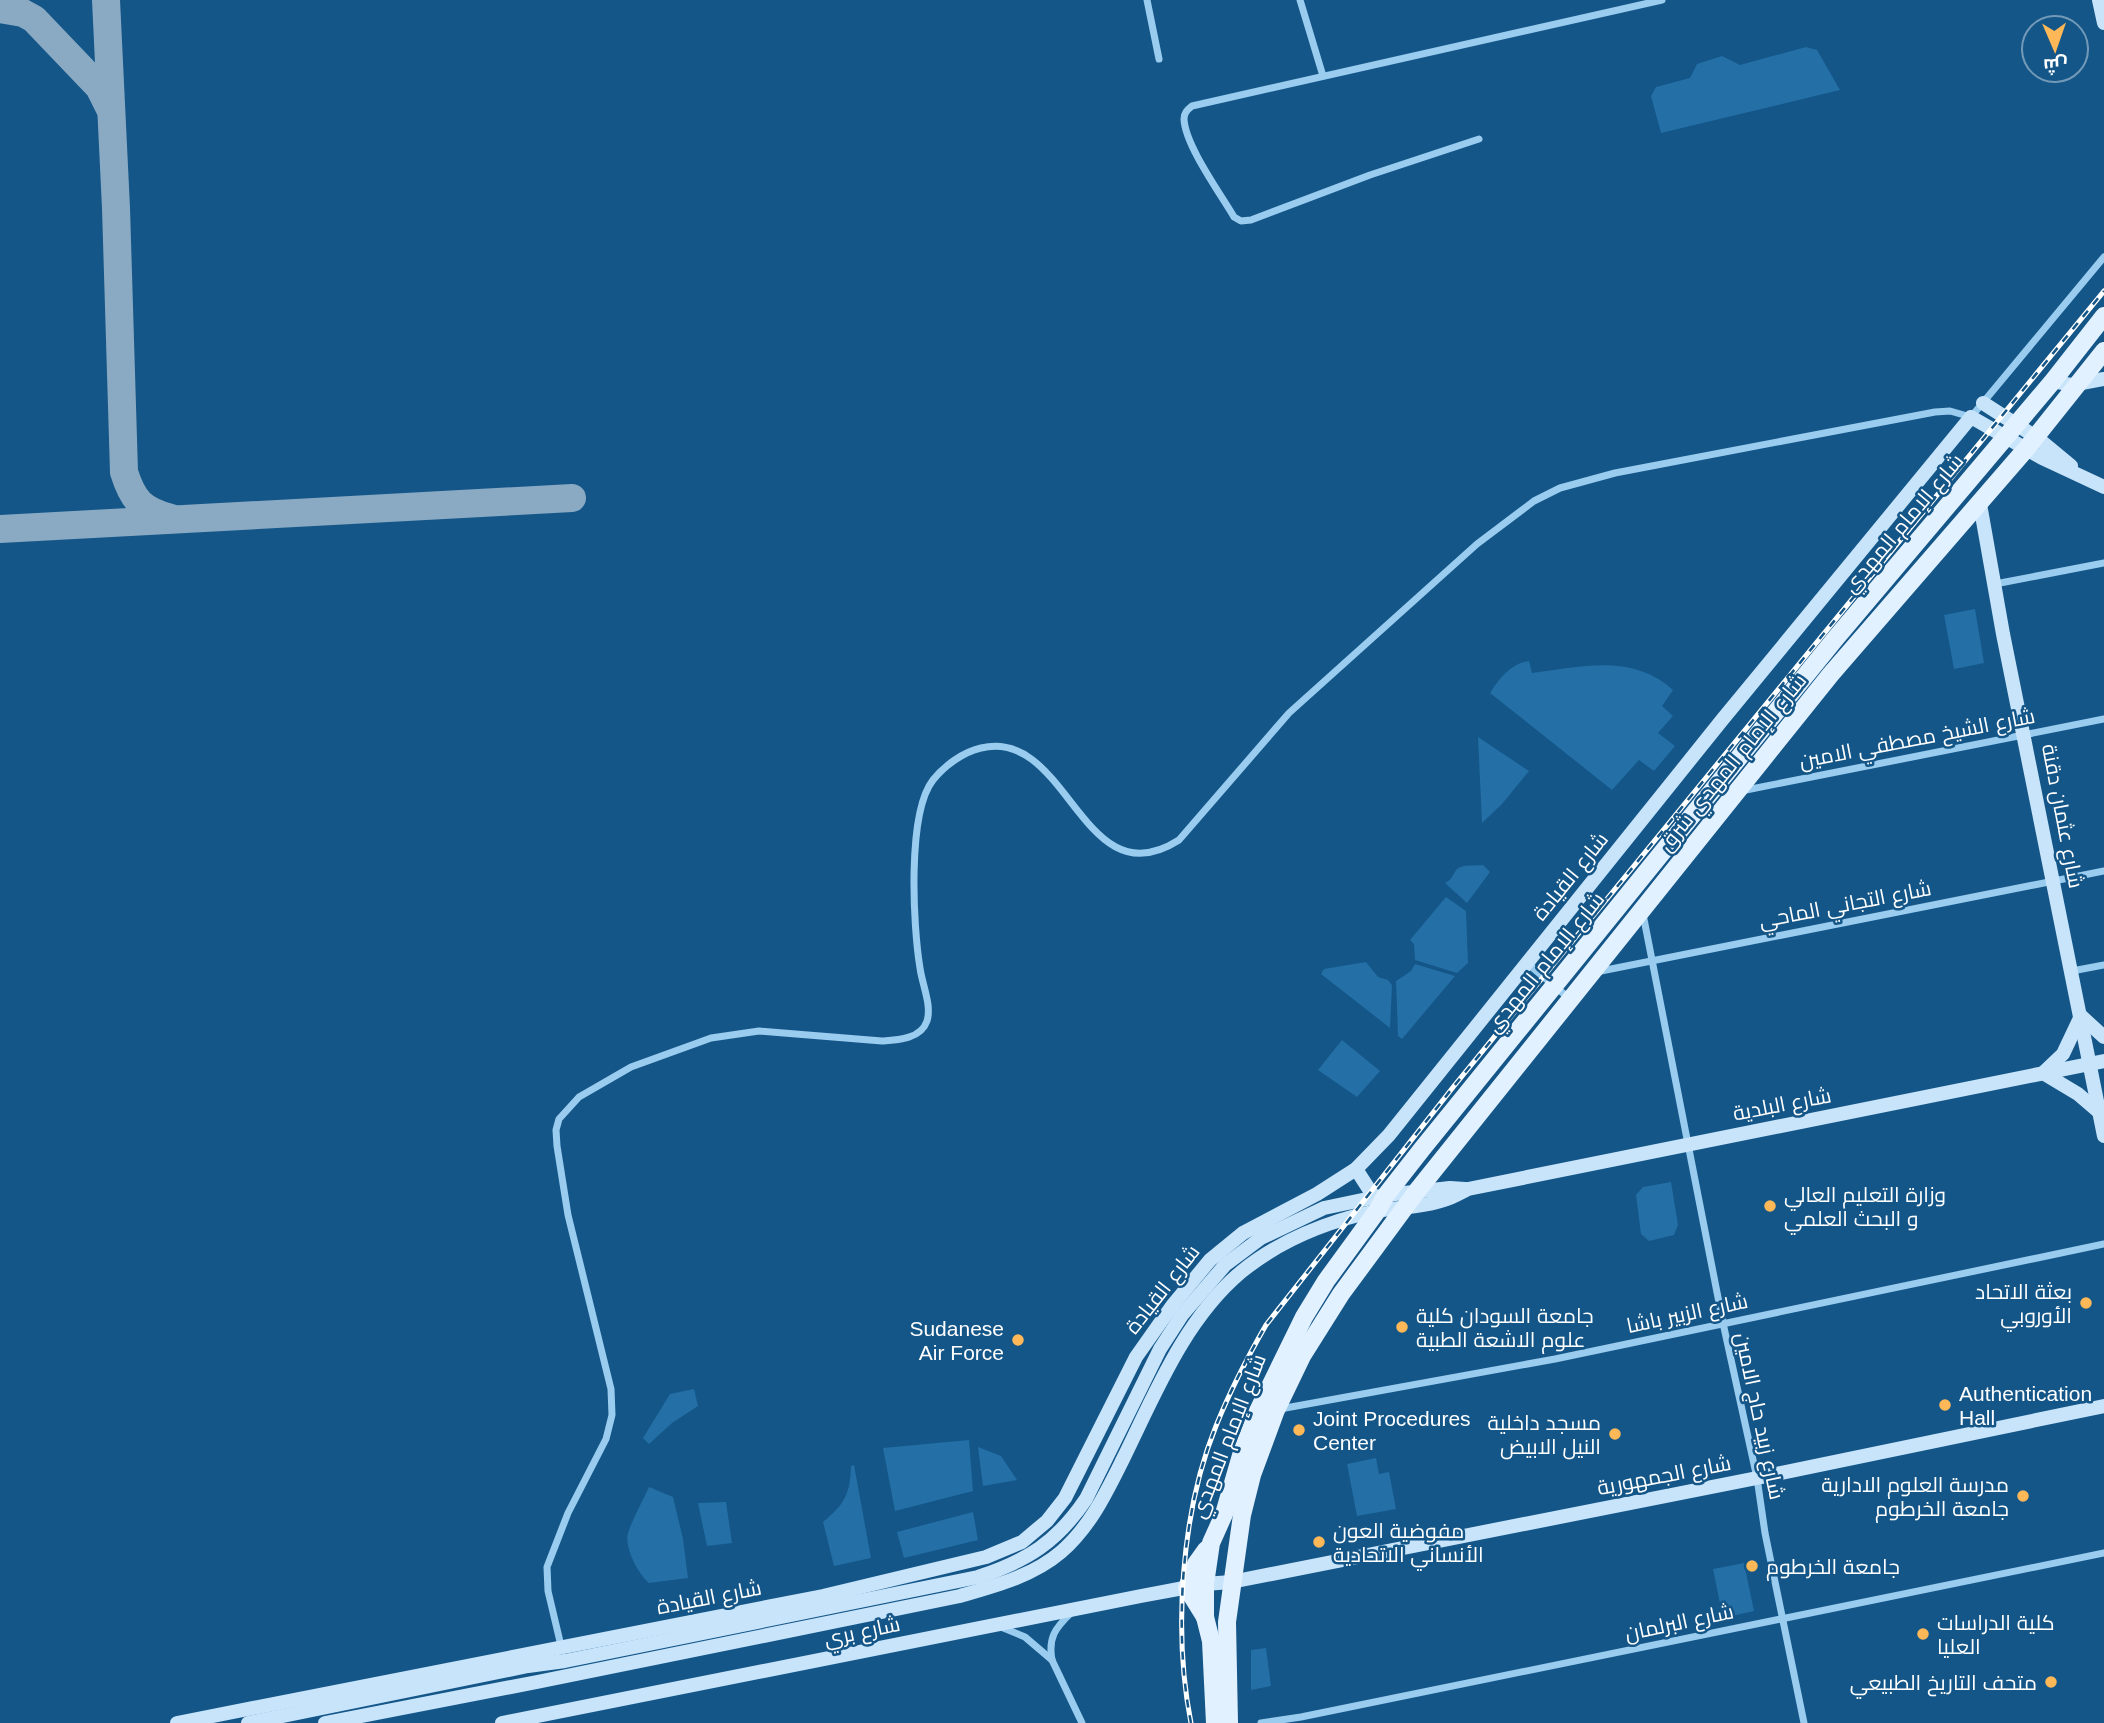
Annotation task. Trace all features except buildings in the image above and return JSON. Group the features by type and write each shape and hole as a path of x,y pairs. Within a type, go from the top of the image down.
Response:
{"main road":[{"path":"2099,0 2104,23"},
{"name":"شارع الإمام المهدي","path":"1215,1723 1211,1641 1196,1586 1224,1514 1242,1452 1258,1411 1289,1345 1326,1281 1379,1201 1835,639 2053,381 2104,316"},
{"name":"شارع الإمام المهدي شرق","path":"1405,1208 1831,674 1980,504 2104,351"},
{"path":"2053,381 2071,385 2104,379"},
{"path":"1983,403 2010,431"},
{"path":"1970,417 2010,431 2104,487"},
{"name":"شارع القيادة","path":"781,1611 1003,1552 1022,1542 1047,1521 1065,1499 1136,1357 1189,1284 1210,1260 1242,1233 1317,1194 1356,1169 1389,1135 1722,720 1970,417"},
{"name":"شارع عثمان دقنة","path":"1980,504 2081,1016 2097,1062 2099,1113 2104,1136"},
{"path":"2104,1037 2081,1016 2063,1054 2043,1073 2078,1094 2099,1113 2104,1098"},
{"name":"شارع البلدية","path":"1468,1189 2097,1062"},
{"path":"1356,1169 1379,1201 1417,1191 1468,1189"},
{"name":"شارع القيادة","path":"177,1723 978,1577 1007,1568 1031,1555 1071,1521 1086,1499 1160,1349 1182,1315 1225,1265 1261,1238 1301,1217 1334,1205 1379,1201 1405,1208 1443,1201 1468,1189"},
{"name":"شارع القيادة","path":"325,1723 960,1596 994,1586 1036,1568 1060,1553 1080,1534 1099,1506 1174,1356 1194,1324 1241,1272 1293,1240 1379,1201"},
{"name":"شارع الإمام المهدي","path":"1229,1723 1227,1622 1242,1515 1252,1475 1276,1410 1302,1356 1341,1294 1405,1208"},
{"name":"شارع الجمهورية","path":"1231,1582 2104,1406"},
{"name":"شارع بري","path":"502,1723 1196,1586 1231,1582"},
{"path":"781,1611 785,1632"},
{"name":"شارع القيادة","path":"248,1723 528,1666 563,1654"}],"street":[{"path":"1147,0 1159,60"},
{"path":"1300,0 1323,76"},
{"path":"1479,139 1241,222 1234,217 1188,139 1184,118 1186,111 1192,106 1662,0"},
{"path":"563,1654 548,1591 547,1567 568,1513 606,1439 611,1415 611,1389 568,1215 557,1146 556,1130 559,1119 579,1097 631,1067 711,1038 759,1031 882,1041 902,1040 919,1032 926,1022 928,1010 917,944 915,897 918,816 923,795 933,779 946,767 977,749 995,745 1014,747 1032,759 1112,846 1128,852 1147,854 1164,849 1179,840 1289,713 1476,544 1534,501 1560,488 1628,471 1935,412 1961,413 1970,417 2104,257"},
{"path":"1995,584 2104,563"},
{"name":"شارع الشيخ مصطفي الامين","path":"1737,791 2104,719"},
{"name":"شارع التجاني الماحي","path":"1592,972 2104,871"},
{"name":"شارع زبيد حاج الامين","path":"1642,910 1804,1723"},
{"path":"1528,964 1570,999"},
{"path":"2073,971 2104,965"},
{"name":"شارع الزبير باشا","path":"1276,1410 1555,1359 2104,1244"},
{"name":"شارع البرلمان","path":"1261,1723 1309,1716 2104,1553"},
{"path":"1074,1611 1055,1629 1050,1645 1052,1660 1082,1723"},
{"path":"997,1625 1025,1637 1052,1660"}],"shaded area":[{"path":"1806,47 1817,50 1840,90 1661,133 1651,96 1656,87 1690,78 1697,64 1722,56 1740,65"},
{"path":"1975,609 1984,663 1954,669 1944,615"},
{"path":"1529,661 1532,673 1606,665 1641,671 1657,678 1673,690 1662,706 1673,716 1658,733 1675,746 1654,771 1639,760 1612,790 1490,693 1511,668"},
{"path":"1478,737 1529,771 1482,823"},
{"path":"1483,865 1490,872 1467,903 1445,883 1459,867"},
{"path":"1446,897 1466,911 1468,963 1457,973 1415,960 1414,944 1410,940"},
{"path":"1366,962 1378,977 1388,980 1392,985 1390,1028 1321,974 1324,969"},
{"path":"1415,964 1455,976 1402,1039 1398,1036 1396,981 1411,971"},
{"path":"1342,1040 1380,1071 1357,1097 1318,1070"},
{"path":"1671,1182 1678,1225 1674,1235 1649,1241 1641,1234 1636,1195 1643,1187"},
{"path":"694,1389 698,1406 672,1423 649,1444 643,1438 670,1394"},
{"path":"969,1440 973,1491 895,1511 883,1448"},
{"path":"978,1447 1001,1456 1017,1480 983,1486"},
{"path":"1376,1458 1379,1474 1389,1472 1396,1509 1357,1516 1347,1464"},
{"path":"854,1465 871,1558 834,1566 823,1522 837,1510 845,1498 851,1466"},
{"path":"649,1487 673,1497 683,1539 688,1578 649,1583 633,1560 628,1545 628,1533"},
{"path":"726,1502 732,1543 707,1546 698,1503"},
{"path":"973,1512 978,1540 904,1558 897,1532"},
{"path":"1744,1563 1754,1611 1723,1618 1713,1569"},
{"path":"1266,1648 1271,1686 1251,1690 1251,1650"}],"taxiway":[{"path":"106,0 124,472 140,503 153,512 171,518"},
{"path":"0,9 23,13 34,19 99,87 109,107"},
{"path":"0,529 572,498"}],"railway":[{"path":"1191,1723 1185,1688 1182,1612 1188,1534 1195,1496 1204,1460 1221,1413 1266,1325 1454,1086 2104,291"}],"place":[{"name":"وزارة التعليم العالي و البحث العلمي","path":"1770,1206"},
{"name":"بعثة الاتحاد الأوروبي","path":"2086,1303"},
{"name":"جامعة السودان كلية علوم الاشعة الطبية","path":"1402,1327"},
{"name":"Sudanese Air Force","path":"1018,1340"},
{"name":"Authentication Hall","path":"1945,1405"},
{"name":"Joint Procedures Center","path":"1299,1430"},
{"name":"مسجد داخلية النيل الابيض","path":"1615,1434"},
{"name":"مدرسة العلوم الادارية جامعة الخرطوم","path":"2023,1496"},
{"name":"مفوضية العون الأنساني الاتحادية","path":"1319,1542"},
{"name":"جامعة الخرطوم","path":"1752,1566"},
{"name":"كلية الدراسات العليا","path":"1923,1634"},
{"name":"متحف التاريخ الطبيعي","path":"2051,1682"}]}
